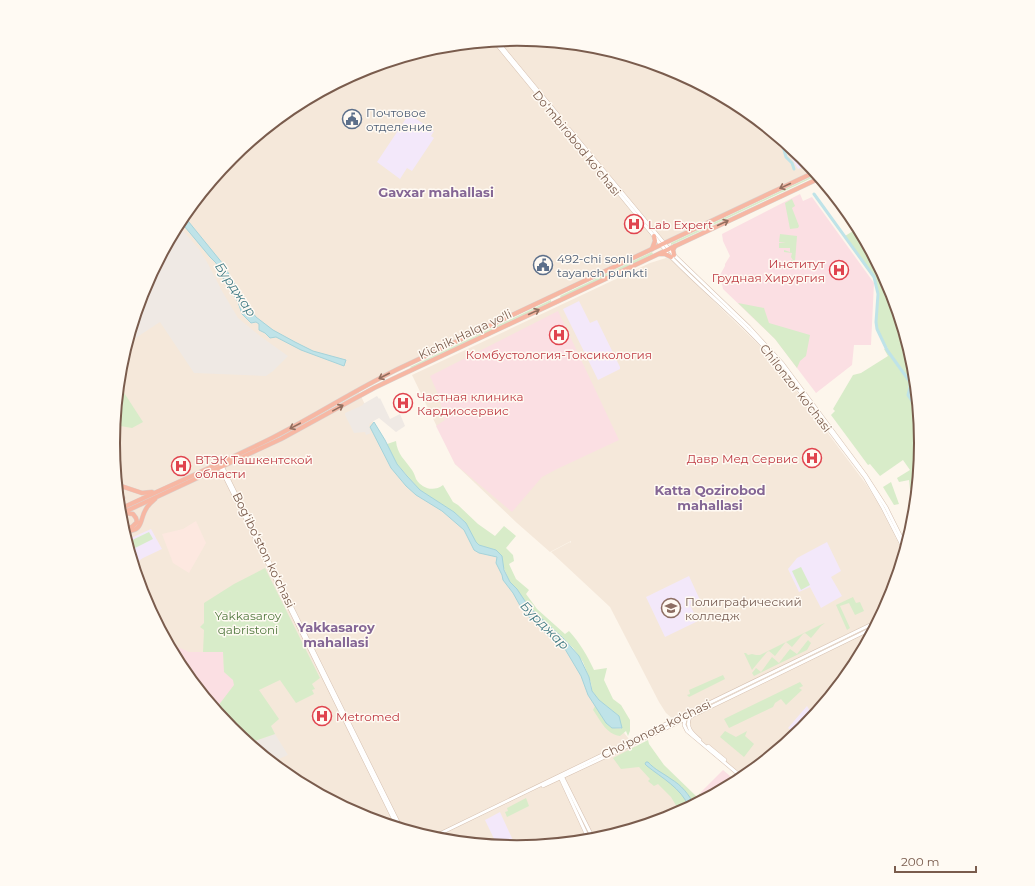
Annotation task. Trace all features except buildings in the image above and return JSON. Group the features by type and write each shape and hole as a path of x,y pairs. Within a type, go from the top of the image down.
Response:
{"highway":[{"name":"Kichik Halqa yo'li","path":"126,505 172,484 220,466 310,418 363,387 405,366 810,174"},
{"name":"Kichik Halqa yo'li","path":"127,511 313,422 374,388 815,180"},
{"path":"652,249 655,241 654,236"},
{"path":"659,254 672,256 675,246"},
{"path":"554,295 557,302"},
{"path":"405,366 408,372"},
{"path":"310,418 313,422"},
{"path":"123,487 145,494 172,484"},
{"path":"130,531 138,527 148,505 162,494"},
{"path":"127,512 131,513 137,520 136,524 130,528"}],"main road":[{"name":"Doʻmbirobod koʻchasi","path":"501,47 652,229 662,244"},
{"name":"Doʻmbirobod koʻchasi","path":"501,47 662,244"},
{"name":"Chilonzor ko'chasi","path":"662,244 672,256 749,327 769,348 865,477 882,505 901,544"},
{"name":"Chilonzor ko'chasi","path":"814,408 873,485 902,540"},
{"name":"Bogʻiboʻston koʻchasi","path":"220,466 394,820"},
{"name":"Bogʻiboʻston koʻchasi","path":"220,466 398,821"},
{"name":"Cho'ponota ko'chasi","path":"445,833 625,745 689,716 870,626"},
{"name":"Cho'ponota ko'chasi","path":"860,632 868,629"},
{"path":"689,716 685,719 684,727 691,735 738,773"},
{"path":"689,716 689,730"},
{"name":"Cho'ponota ko'chasi","path":"675,722 685,719"},
{"path":"675,722 689,730 738,773"},
{"path":"561,777 590,833"},
{"path":"561,777 586,834"}],"shaded area":[{"path":"518,46 569,49 595,54 645,67 669,76 716,99 759,128 809,173 358,390 392,461 498,555 503,568 556,635 621,729 648,763 687,802 645,819 595,832 569,837 543,839 492,839 466,837 440,832 390,819 366,810 319,787 276,758 237,724 219,705 187,664 161,619 151,595 134,546 128,520 121,469 120,443 121,417 128,366 134,340 151,291 161,267 187,222 219,181 237,162 276,128 297,113 319,99 366,76 415,60 466,49"},
{"path":"409,114 434,131 431,136 434,138 412,171 407,168 400,179 377,162"},
{"path":"790,154 803,167 798,169"},
{"path":"800,194 803,201 812,197 874,283 871,345 854,345 852,365 816,393 775,339 723,289 720,275 730,256 723,241 722,234"},
{"path":"182,230 199,249 238,318 288,356 266,376 194,373 160,322 134,339 161,267"},
{"name":"Katta Qozirobod mahallasi","path":"666,258 670,259 759,345 779,368 866,484 879,505 901,547 884,595 872,622 673,719 666,713 659,702 610,607 551,552 570,542 571,543 571,541 550,552 455,464 412,375 650,263"},
{"path":"579,301 590,323 597,320 620,367 620,369 598,380 563,309"},
{"path":"558,311 619,440 542,477 512,512 455,464 436,426 445,420 438,394 430,376"},
{"path":"377,396 379,399 380,398 390,419 400,414 405,426 396,432 379,418 370,423 369,426 371,433 366,435 365,432 354,433 345,413 363,405"},
{"path":"196,521 206,543 189,573 173,563 162,534 183,529"},
{"path":"151,529 162,549 139,561 132,538"},
{"path":"827,542 841,571 831,577 842,596 821,608 810,587 799,592 788,569 797,558"},
{"name":"Полиграфический колледж","path":"689,576 700,600 690,605 698,621 665,637 646,597"},
{"path":"867,631 848,664 816,705 779,741 739,772 689,730 690,717"},
{"path":"177,647 189,652 223,652 224,672 233,680 234,685 219,705 187,664"},
{"path":"807,706 811,710 791,730 788,728"},
{"path":"275,734 288,755 278,759 256,741"},
{"path":"723,770 731,777 701,795 700,793"},
{"path":"500,812 513,840 494,839 485,820"}],"green space":[{"path":"812,176 813,178 671,245 671,243"},
{"path":"792,199 795,206 792,208 799,226 798,228 790,229 785,203"},
{"path":"853,231 874,267 901,340 907,366 914,417 914,469 912,489 910,489 909,480 899,482 897,478 910,470 903,460 880,476 870,464 868,465 831,415 835,411 833,409 853,375 861,373 888,356 884,349 888,347 885,347 876,325 878,294 876,283 869,270 845,236"},
{"path":"780,234 797,236 795,262 791,262 791,260 793,260 791,257 792,253 784,252 784,250 790,252 790,248 779,248 779,243 786,243 779,242"},
{"path":"652,252 653,254 561,298 560,296"},
{"path":"551,300 551,302 411,368 410,367"},
{"path":"738,303 764,308 769,323 810,335 806,356 800,361 797,368 775,339"},
{"path":"124,392 143,422 132,428 121,426"},
{"path":"396,441 400,453 421,485 432,489 443,485 453,502 478,524 495,536 504,526 516,536 506,548 513,555 514,561 509,564 516,579 529,590 526,594 537,609 565,634 569,631 583,649 594,670 607,668 604,680 613,699 621,705 630,720 630,731 628,736 626,731 620,736 615,735 607,730 601,723 593,710 595,706 606,723 612,728 621,729 619,716 599,700 592,691 591,683 583,662 573,648 529,607 517,589 510,582 496,550 479,545 475,542 466,523 454,512 420,490 397,464 387,444"},
{"path":"891,482 899,504 894,505 883,487"},
{"path":"149,532 153,539 135,548 133,540"},
{"path":"801,567 810,585 801,590 792,571"},
{"name":"Yakkasaroy qabristoni","path":"265,568 320,678 312,684 315,689 312,690 314,694 296,703 280,680 259,690 279,719 271,726 275,734 256,741 219,705 234,685 233,680 224,672 223,652 203,652 204,630 200,627 204,623 204,603 234,584"},
{"path":"853,597 856,603 860,602 864,611 855,615 849,603 840,606 850,628 847,630 836,605"},
{"path":"825,623 811,638 805,633 792,647 786,642"},
{"path":"808,640 811,643 807,650 754,676 752,673 756,668 761,672 772,657 779,663 790,649 797,654"},
{"path":"786,642 775,656 769,651 767,652 752,670 744,653 748,655 760,655"},
{"path":"723,675 725,679 689,697 687,695 690,694 689,690"},
{"path":"800,682 803,686 799,688 802,690 786,705 781,699 775,703 773,707 729,728 724,719"},
{"path":"725,731 736,737 747,731 745,736 754,744 744,757 720,737"},
{"path":"648,740 649,744 664,765 697,797 677,806 671,797 658,784 654,786 648,781 650,779 639,767 621,769 613,758"},
{"path":"526,798 529,806 507,817 505,812 508,811 507,808"}],"water":[{"name":"Бурджар","path":"188,221 223,264 247,305 256,317 273,330 313,351 346,360 344,366 301,350 276,337 270,338 259,330 259,324 256,322 251,323 242,314 238,302 224,280 216,263 184,226"},
{"name":"Бурджар","path":"374,422 397,464 420,490 454,512 466,523 479,545 496,550 502,556 504,570 510,582 517,589 529,607 564,639 579,656 589,677 592,691 599,700 619,716 622,728 612,728 606,723 588,695 581,676 562,644 550,638 523,611 513,593 503,580 496,563 497,557 479,553 474,550 464,530 442,511 416,495 406,486 391,468 370,427"},
{"path":"648,762 678,784 691,800 687,802 681,794 665,779 645,764"}],"waterway":[{"path":"784,149 786,157 792,163 794,169"},
{"path":"814,194 874,277 878,294 877,329 887,350 909,381"},
{"path":"910,385 908,395 912,401"}],"place":[{"name":"Почтовое отделение","path":"352,119"},
{"name":"Lab Expert","path":"634,224"},
{"name":"492-chi sonli tayanch punkti","path":"543,265"},
{"name":"Институт Грудная Хирургия","path":"839,270"},
{"name":"Комбустология-Токсикология","path":"559,335"},
{"name":"Частная клиника Кардиосервис","path":"403,403"},
{"name":"Давр Мед Сервис","path":"812,458"},
{"name":"ВТЭК Ташкентской области","path":"181,466"},
{"name":"Полиграфический колледж","path":"671,608"},
{"name":"Metromed","path":"322,716"}],"district":[{"name":"Gavxar mahallasi","path":"436,192"},
{"name":"Katta Qozirobod mahallasi","path":"710,498"},
{"name":"Yakkasaroy mahallasi","path":"336,634"}]}
